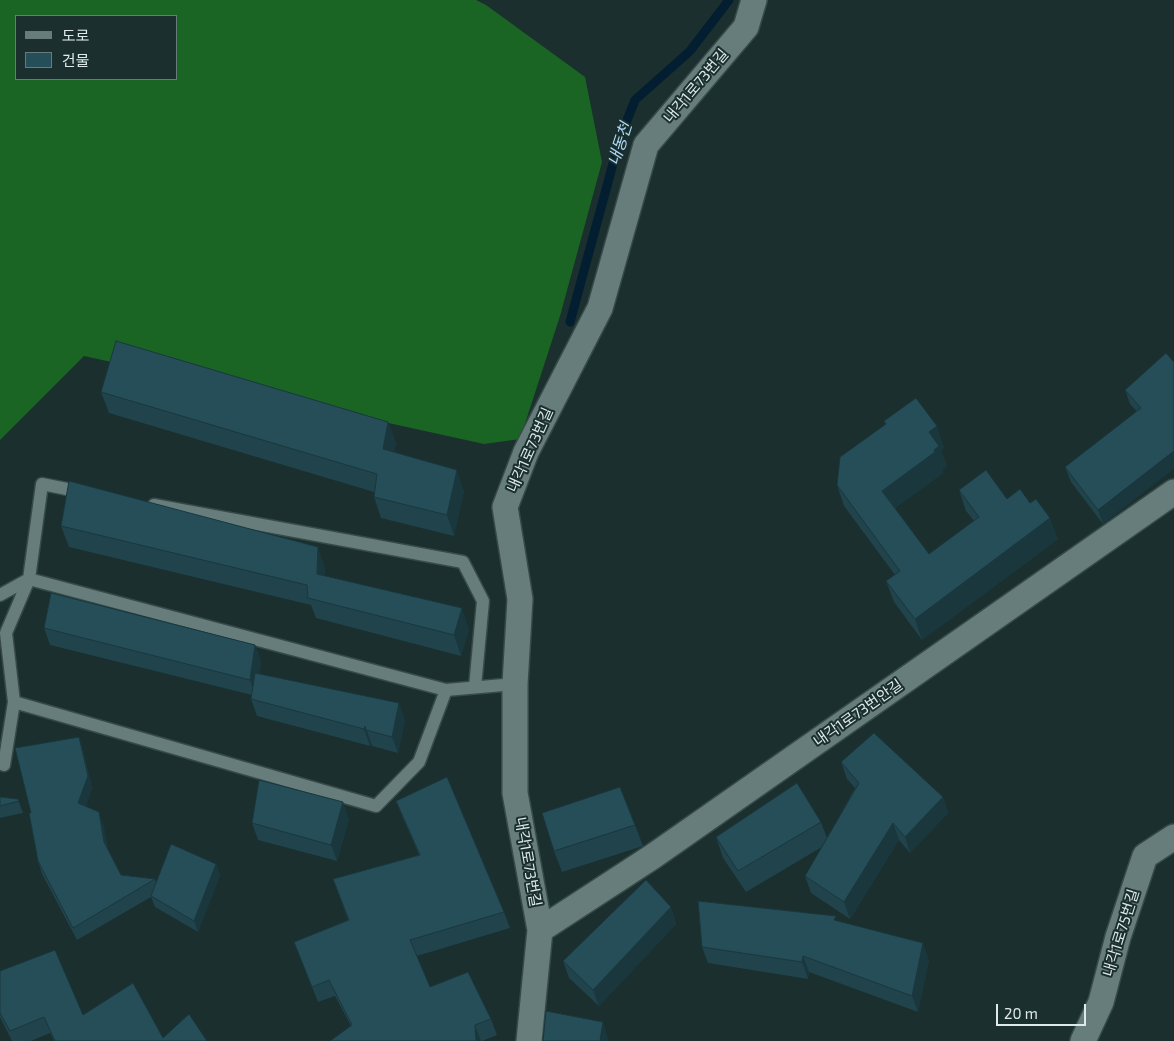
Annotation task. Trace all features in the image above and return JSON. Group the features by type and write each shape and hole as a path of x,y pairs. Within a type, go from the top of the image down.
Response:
{"street":[{"name":"내각1로73번길","path":"529,1041 540,930 515,793 515,684 520,599 505,508 526,452 600,308 646,145 746,27 754,0"},
{"name":"내각1로73번안길","path":"540,930 652,857 1174,492"},
{"name":"내각1로75번길","path":"1083,1041 1100,1002 1118,937 1145,856 1174,837"}],"lane":[{"path":"0,763 4,765 14,702 6,633 29,579 42,484 91,494"},
{"path":"140,502 463,562 483,601 475,687"},
{"path":"0,595 29,579 446,690 515,684"},
{"path":"14,702 376,806 419,762 446,690"}],"green space":[{"path":"0,0 476,0 486,5 585,77 602,162 560,316 520,439 484,444 84,356 0,440"}],"building":[{"path":"116,341 388,422 383,449 457,470 447,515 374,497 377,474 101,392"},
{"path":"1166,353 1174,362 1174,451 1098,510 1065,467 1141,408 1125,390"},
{"path":"916,398 937,426 929,432 939,446 934,450 935,452 882,491 929,554 979,517 959,490 986,470 1007,499 1020,489 1030,503 1036,499 1050,518 915,619 886,581 900,571 837,485 840,457 886,424 884,421"},
{"path":"69,481 318,547 317,574 462,608 454,635 308,598 307,585 61,526"},
{"path":"51,593 255,645 250,680 44,628"},
{"path":"255,673 399,703 392,737 366,730 365,726 364,729 251,699"},
{"path":"874,733 943,797 905,837 893,823 844,902 805,876 859,783 841,762"},
{"path":"79,737 88,776 78,803 99,812 104,842 121,875 155,879 73,928 38,861 29,813 31,813 15,748"},
{"path":"447,777 504,912 410,940 430,987 468,972 491,1019 475,1025 476,1041 330,1041 352,1025 329,980 312,987 294,942 349,920 333,879 420,855 396,801"},
{"path":"259,780 343,802 331,845 252,823"},
{"path":"797,783 821,822 738,871 716,837"},
{"path":"620,787 635,825 554,851 542,813"},
{"path":"0,797 18,799 19,801 0,806"},
{"path":"171,844 216,864 194,921 151,896"},
{"path":"646,880 671,907 593,990 563,961"},
{"path":"698,901 836,916 834,920 923,943 912,996 803,956 802,962 702,947"},
{"path":"55,950 83,1015 133,983 163,1038 189,1014 207,1041 55,1041 44,1017 10,1031 0,1013 0,971"},
{"path":"546,1011 603,1022 600,1041 543,1041"}],"waterway":[{"name":"내동천","path":"570,322 620,138 635,100 690,51 729,0"}]}
